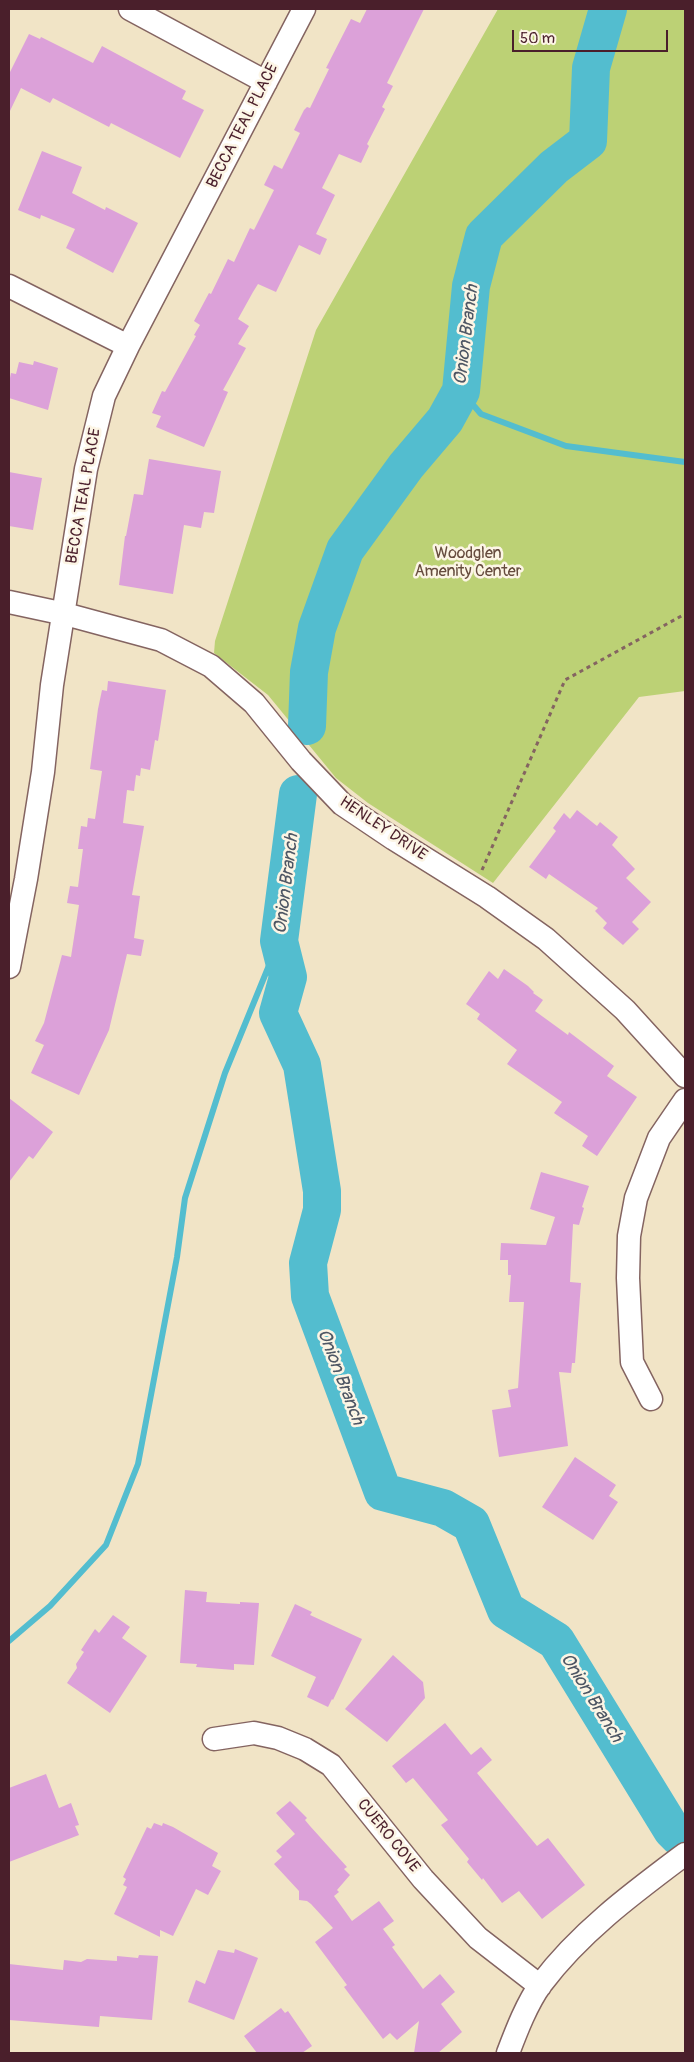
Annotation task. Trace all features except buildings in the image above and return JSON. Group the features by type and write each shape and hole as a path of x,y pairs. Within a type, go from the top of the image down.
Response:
{"street":[{"path":"130,9 266,82"},
{"name":"BECCA TEAL PLACE","path":"9,967 12,932 43,772 52,685 65,614 86,469 104,396 128,346 304,9"},
{"path":"9,286 128,346"},
{"name":"HENLEY DRIVE","path":"9,602 65,614 161,640 210,666 254,703 300,761 342,804 487,897 546,939 626,1010 685,1076"},
{"path":"651,1400 632,1362 628,1278 629,1236 636,1198 658,1138 685,1100"},
{"name":"CUERO COVE","path":"214,1739 254,1733 278,1738 305,1749 331,1765 423,1879 478,1938 540,1986"},
{"path":"508,2053 516,2032 540,1986 586,1934 626,1898 685,1854"}],"path":[{"path":"482,870 566,680 685,614"}],"green space":[{"name":"Woodglen Amenity Center","path":"498,9 685,9 685,691 639,697 493,883 368,803 336,778 268,695 214,653 215,641 316,330"}],"waterway":[{"name":"Onion Branch","path":"307,726 309,672 317,628 345,550 406,466 445,420 461,391 471,286 484,236 554,167 588,141 591,68 608,9"},
{"path":"461,391 481,414 566,446 685,462"},
{"name":"Onion Branch","path":"298,794 279,941 288,977 278,1013 302,1065 322,1191 322,1210 308,1263 310,1296 383,1492 443,1508 471,1524 506,1610 556,1641 672,1830 679,1837"},
{"path":"9,1641 50,1606 106,1545 138,1464 177,1257 185,1198 225,1073 279,941"}]}
